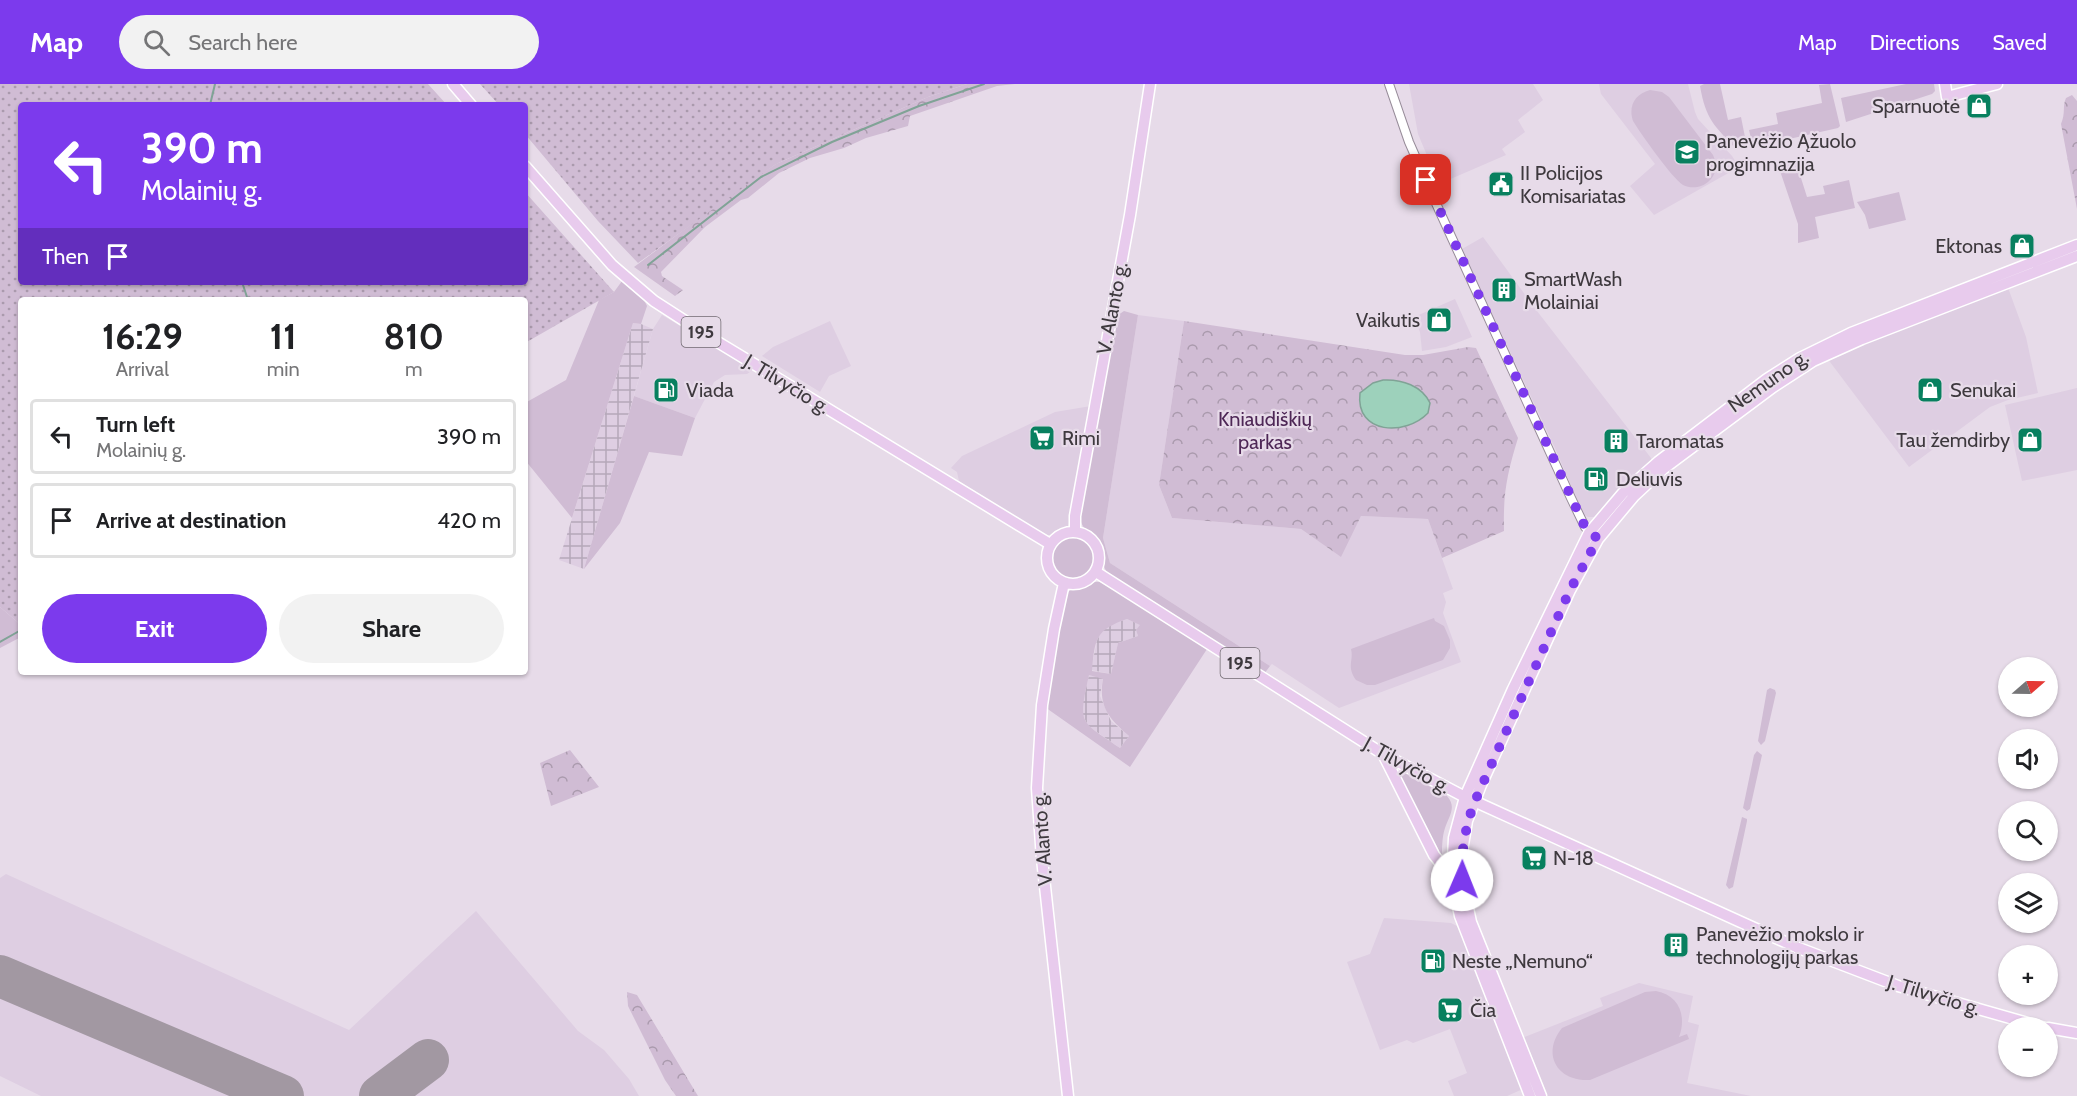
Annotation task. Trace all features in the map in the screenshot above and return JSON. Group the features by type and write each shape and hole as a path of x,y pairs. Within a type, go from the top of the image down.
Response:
{"main road":[{"path":"453,84 468,102"},
{"name":"V. Alanto g.","path":"1075,531 1075,516 1131,205 1150,84"},
{"path":"1945,84 1947,97 1997,84"},
{"name":"J. Tilvyčio g.","path":"528,169 612,265 654,301 1050,544"},
{"name":"Nemuno g.","path":"1530,1096 1466,935 1457,906 1452,878 1454,838 1470,799 1594,536 1623,493 1658,462 1767,379 1811,357 1851,333 2077,245"},
{"name":"Nemuno g.","path":"1811,357 2077,256"},
{"path":"1075,531 1087,536 1097,546 1100,559 1096,572 1082,583 1064,583 1054,576 1048,567 1047,555 1050,544 1061,534 1075,531"},
{"name":"J. Tilvyčio g.","path":"1096,572 1383,754 1470,799 1796,947 1898,986 2007,1017"},
{"name":"V. Alanto g.","path":"1064,583 1054,628 1042,705 1037,788 1042,859 1068,1096"},
{"path":"1383,754 1434,855 1452,878"},
{"name":"Nemuno g.","path":"1470,799 1461,857 1466,901 1472,922 1541,1096"},
{"name":"J. Tilvyčio g.","path":"2058,1030 2077,1033"}],"street":[{"path":"1389,84 1409,142 1434,199 1571,498 1594,536"}],"shaded area":[{"path":"1409,84 1533,84 1543,100 1518,120 1525,132 1502,149 1506,155 1439,184 1418,134"},
{"name":"Panevėžio Ąžuolo progimnazija","path":"1599,84 1688,84 1698,119 1732,156 1739,167 1654,215 1630,186 1655,164 1601,94"},
{"path":"1483,237 1651,458 1651,462 1596,517 1583,514 1555,448 1462,249"},
{"path":"2007,285 2026,337 2038,393 1990,407 1909,467 1827,358"},
{"path":"1455,299 1472,337 1446,347 1422,351 1420,332 1414,317"},
{"path":"662,315 753,370 747,374 725,375 714,382 695,418 634,396 653,329"},
{"path":"1138,315 1184,321 1159,485 1172,518 1301,529 1340,556 1361,516 1428,519 1453,589 1443,593 1446,602 1443,613 1461,662 1339,708 1110,563 1103,538"},
{"path":"830,321 851,366 829,376 820,392 762,356 773,347"},
{"path":"633,323 653,329 584,569 559,560"},
{"path":"1383,380 1404,382 1417,388 1430,403 1428,413 1419,420 1395,428 1374,424 1365,417 1361,407 1360,393 1373,383"},
{"name":"Tau žemdirby","path":"2077,388 2077,470 2022,481 2005,405"},
{"path":"1091,406 1070,520 1068,526 1056,535 1047,535 1038,531 959,481 957,472 951,468 962,456 1055,412"},
{"path":"1127,619 1141,625 1136,630 1138,636 1118,643 1111,674 1091,670 1097,640 1102,631 1109,625"},
{"path":"1089,675 1103,678 1100,696 1111,721 1129,736 1120,748 1088,726 1083,715 1082,706"},
{"path":"6,874 349,1030 476,911 578,1031 604,1050 629,1079 639,1096 41,1096 0,1076 0,878"},
{"path":"1384,918 1451,923 1459,927 1523,1089 1507,1096 1454,1096 1448,1081 1467,1073 1450,1029 1413,1043 1407,1040 1380,1050 1347,962 1370,954"},
{"path":"1639,983 1693,996 1688,1022 1699,1025 1687,1083 1751,1096 1544,1096 1522,1038 1603,1006 1600,998"}],"green space":[{"path":"0,84 428,84 444,102 18,102 18,285 528,285 528,195 614,292 528,341 528,297 18,297 18,622 0,607"},
{"path":"480,84 967,84 928,97 776,164 638,263 598,221 528,138 528,102 496,102"},
{"path":"967,84 1015,84 997,86 910,116 908,126 810,158 779,173 748,198 741,200 705,227 661,272 662,276 683,290 675,296 634,267 737,190 776,164 928,97"},
{"path":"1720,84 1728,120 1741,117 1747,147 1736,149 1712,121 1702,97 1700,86"},
{"path":"1830,84 1840,126 1838,128 1753,147 1749,130 1778,124 1776,113 1822,103 1819,85"},
{"path":"1906,84 1934,84 1935,91 1932,94 1846,122 1841,98"},
{"path":"1650,90 1662,92 1669,97 1713,155 1716,165 1715,172 1712,178 1703,185 1689,187 1678,181 1633,121 1631,110 1634,101 1640,94"},
{"path":"2072,95 2077,101 2077,209 2061,124 2066,98"},
{"path":"1795,159 1807,197 1825,194 1823,186 1849,180 1855,208 1815,217 1819,238 1798,243 1798,224 1778,165"},
{"path":"1899,192 1906,220 1869,229 1865,215 1857,202"},
{"path":"622,281 643,298 647,306 641,324 633,323 572,518 528,464 528,401 566,380 599,300 614,292"},
{"path":"1124,311 1138,315 1103,538 1110,563 1270,666 1264,674 1110,576 1098,543 1081,523 1115,317"},
{"name":"Kniaudiškių parkas","path":"1184,321 1405,355 1476,348 1518,438 1506,484 1504,531 1442,558 1428,519 1361,516 1341,557 1301,529 1172,518 1159,485"},
{"path":"634,396 695,418 682,456 649,452 620,523 584,569"},
{"path":"1073,535 1082,536 1089,542 1095,549 1095,567 1089,574 1082,580 1073,581 1064,580 1057,574 1051,567 1050,558 1051,549 1057,542 1064,536"},
{"path":"1100,582 1209,646 1130,767 1042,705 1067,593 1073,588","holes":["1127,619 1140,625 1136,630 1138,636 1118,643 1111,674 1092,671 1094,651 1099,637 1108,627","1089,675 1103,679 1102,697 1107,711 1116,724 1129,736 1120,748 1096,732 1085,720 1083,704"]},
{"path":"0,607 18,622 18,639 0,648"},
{"path":"1434,618 1444,626 1450,640 1450,648 1443,660 1375,685 1367,685 1356,680 1351,667 1351,649"},
{"path":"1770,688 1776,693 1765,741 1761,745 1758,741 1767,690"},
{"path":"570,750 599,787 551,806 540,763"},
{"path":"1757,751 1762,755 1750,809 1747,811 1743,808 1754,755"},
{"path":"1401,771 1447,796 1450,800 1452,808 1443,835 1442,857 1400,776"},
{"path":"1742,817 1747,821 1733,887 1729,889 1726,885"},
{"path":"627,992 637,995 698,1096 676,1096 665,1080 628,1006"},
{"path":"1645,992 1664,993 1675,1002 1682,1022 1679,1037 1687,1034 1689,1039 1590,1080 1578,1079 1561,1071 1553,1056 1553,1047 1562,1028"}],"waterway":[{"path":"211,102 215,84"},
{"path":"648,265 761,177 832,142 919,106 984,84"},
{"path":"243,285 247,297"},
{"path":"0,642 18,632"}],"runway":[{"path":"0,976 283,1096"},
{"path":"380,1096 428,1060"}],"place":[{"name":"Sparnuotė","path":"1979,106"},
{"name":"Panevėžio Ąžuolo progimnazija","path":"1687,152"},
{"name":"II Policijos Komisariatas","path":"1501,184"},
{"name":"Ektonas","path":"2022,246"},
{"name":"SmartWash Molainiai","path":"1504,290"},
{"name":"Vaikutis","path":"1439,320"},
{"name":"Viada","path":"666,390"},
{"name":"Senukai","path":"1930,390"},
{"name":"Rimi","path":"1042,438"},
{"name":"Tau žemdirby","path":"2030,440"},
{"name":"Taromatas","path":"1616,441"},
{"name":"Deliuvis","path":"1596,479"},
{"name":"N-18","path":"1534,858"},
{"name":"Panevėžio mokslo ir technologijų parkas","path":"1676,945"},
{"name":"Neste „Nemuno“","path":"1433,961"},
{"name":"Čia","path":"1450,1010"}],"route":[{"path":"1426,180 1585,527 1598,539 1570,590 1481,785 1467,821 1464,836 1461,857 1462,880"}]}
